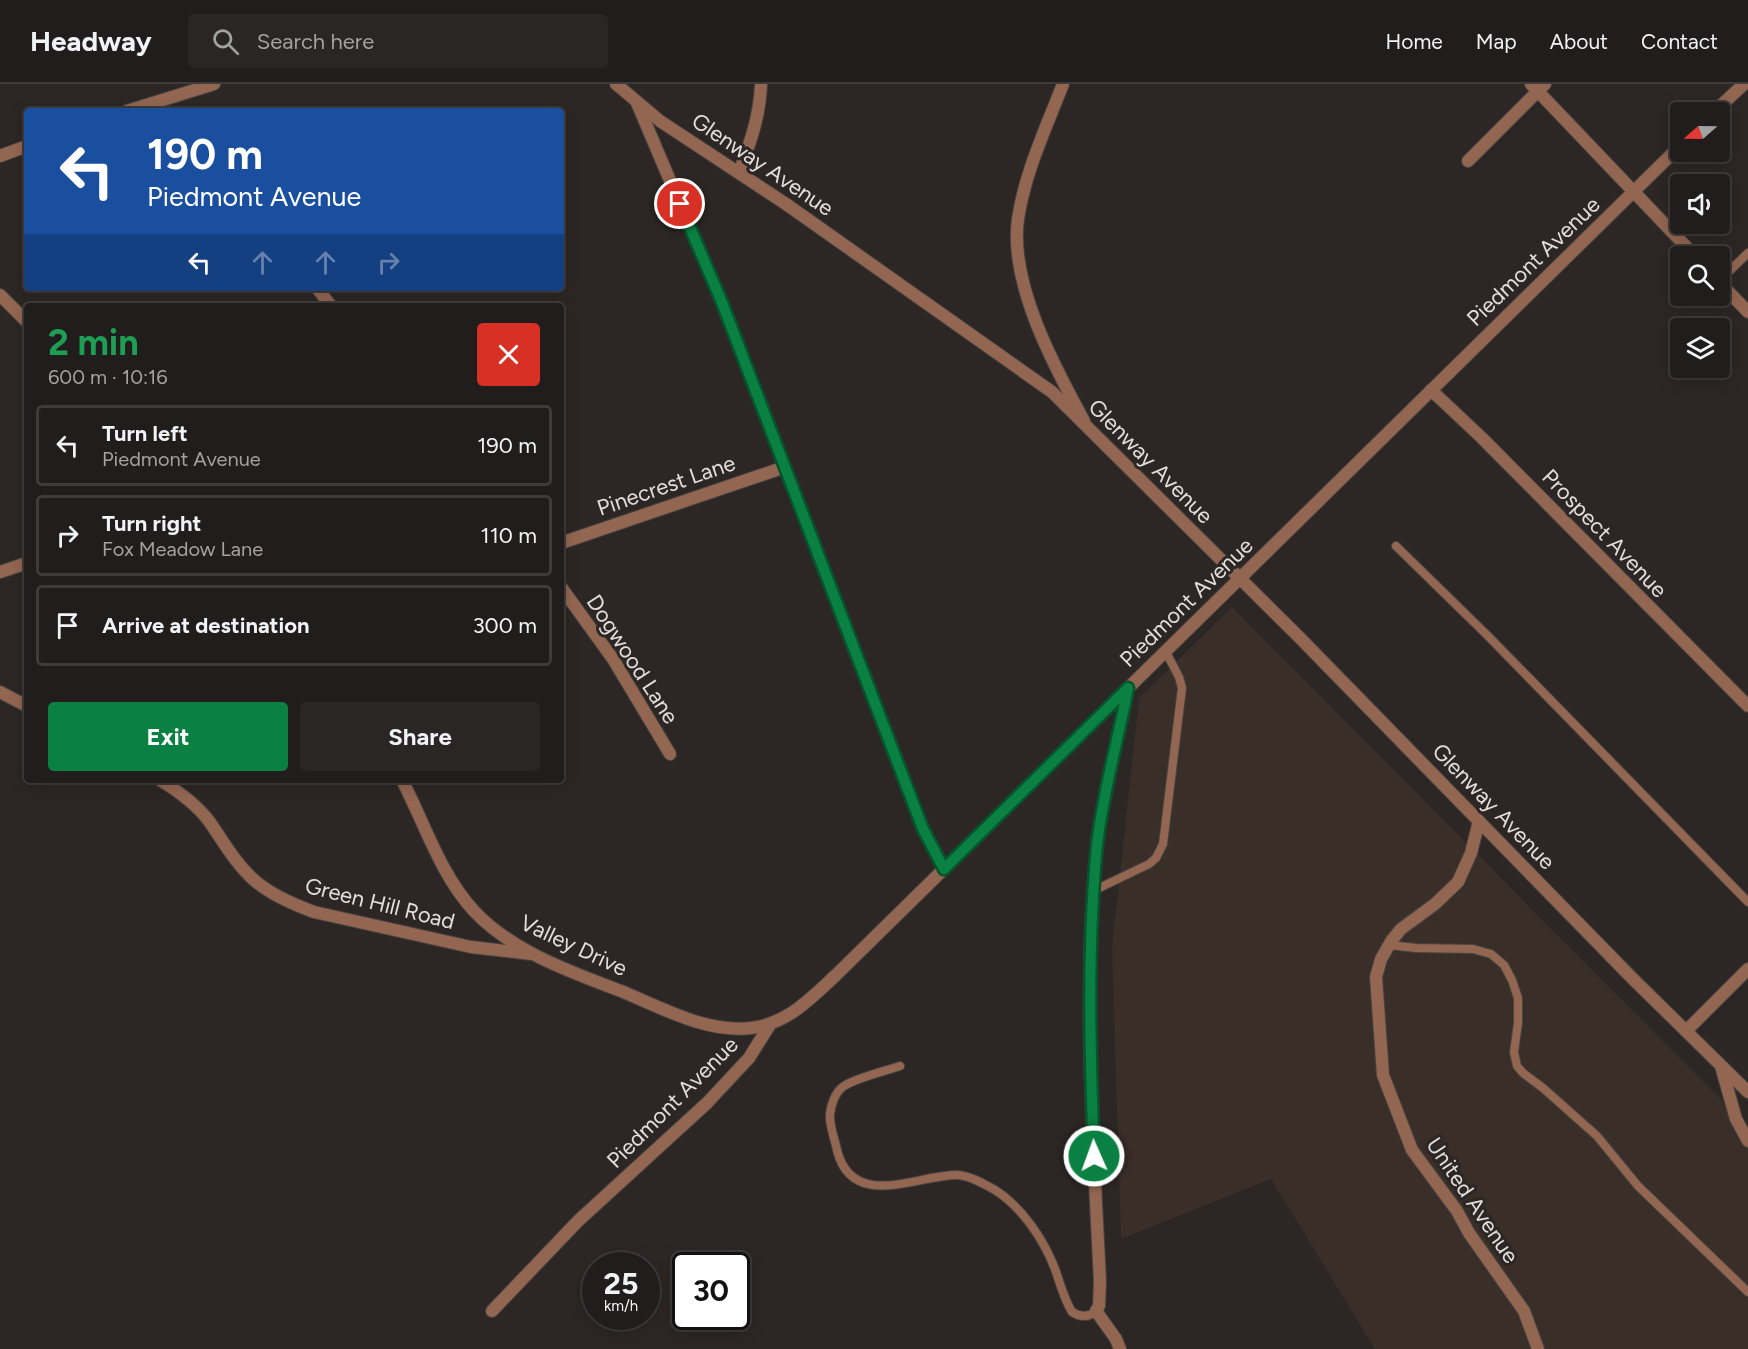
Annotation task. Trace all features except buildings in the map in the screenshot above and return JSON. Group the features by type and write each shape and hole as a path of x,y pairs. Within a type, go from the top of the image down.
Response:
{"street":[{"path":"137,108 214,84"},
{"name":"Glenway Avenue","path":"616,84 660,121 786,204 1052,392 1748,1092"},
{"path":"739,173 755,130 761,99 761,84"},
{"path":"1063,84 1026,182 1018,219 1018,252 1022,280 1058,374 1088,427"},
{"path":"1725,102 1744,84"},
{"path":"1468,161 1538,86 1634,193 1685,246"},
{"path":"159,101 165,108"},
{"path":"637,103 723,305 923,829 944,869"},
{"path":"0,156 24,147"},
{"name":"Piedmont Avenue","path":"492,1311 578,1221 707,1103 748,1058 771,1023 799,1009 835,976 1670,156"},
{"path":"319,291 329,303"},
{"path":"1730,293 1748,312"},
{"path":"0,295 24,319"},
{"name":"Prospect Avenue","path":"1431,390 1482,438 1748,706"},
{"name":"Pinecrest Lane","path":"564,542 785,467"},
{"path":"0,572 24,564"},
{"name":"Dogwood Lane","path":"564,591 613,659 670,754"},
{"path":"1120,1349 1116,1339 1096,1311 1099,1305 1100,1282 1092,1083 1091,946 1097,846 1102,807 1128,688"},
{"path":"0,692 24,704"},
{"name":"Green Hill Road","path":"164,783 191,802 207,819 252,879 271,893 294,905 314,912 471,946 533,954"},
{"name":"Valley Drive","path":"403,783 458,892 481,917 506,937 533,954 685,1017 732,1029 753,1028 771,1023"},
{"name":"United Avenue","path":"1479,821 1471,854 1458,882 1435,904 1401,929 1381,959 1376,977 1383,1075 1412,1150 1457,1210 1469,1233 1524,1311 1538,1349"},
{"path":"1686,1031 1748,969"},
{"path":"1721,1066 1736,1119 1748,1141"}],"lane":[{"path":"1730,270 1748,253"},
{"path":"1396,546 1488,636 1748,903"},
{"path":"1095,890 1149,864 1160,853 1163,844 1182,688 1166,652"},
{"path":"1389,945 1473,949 1491,954 1504,965 1518,998 1518,1023 1514,1052 1517,1066 1597,1136 1638,1186 1748,1292"},
{"path":"900,1066 844,1086 831,1106 830,1118 842,1164 850,1174 870,1184 884,1186 958,1175 978,1181 996,1191 1026,1219 1041,1241 1072,1312 1078,1316 1086,1316 1096,1311"}],"shaded area":[{"path":"1232,607 1748,1127 1748,1349 1375,1349 1271,1179 1121,1239 1112,948 1139,698"}],"route":[{"path":"680,204 723,305 923,829 944,869 1128,688 1102,807 1097,846 1091,946 1094,1156"}]}
